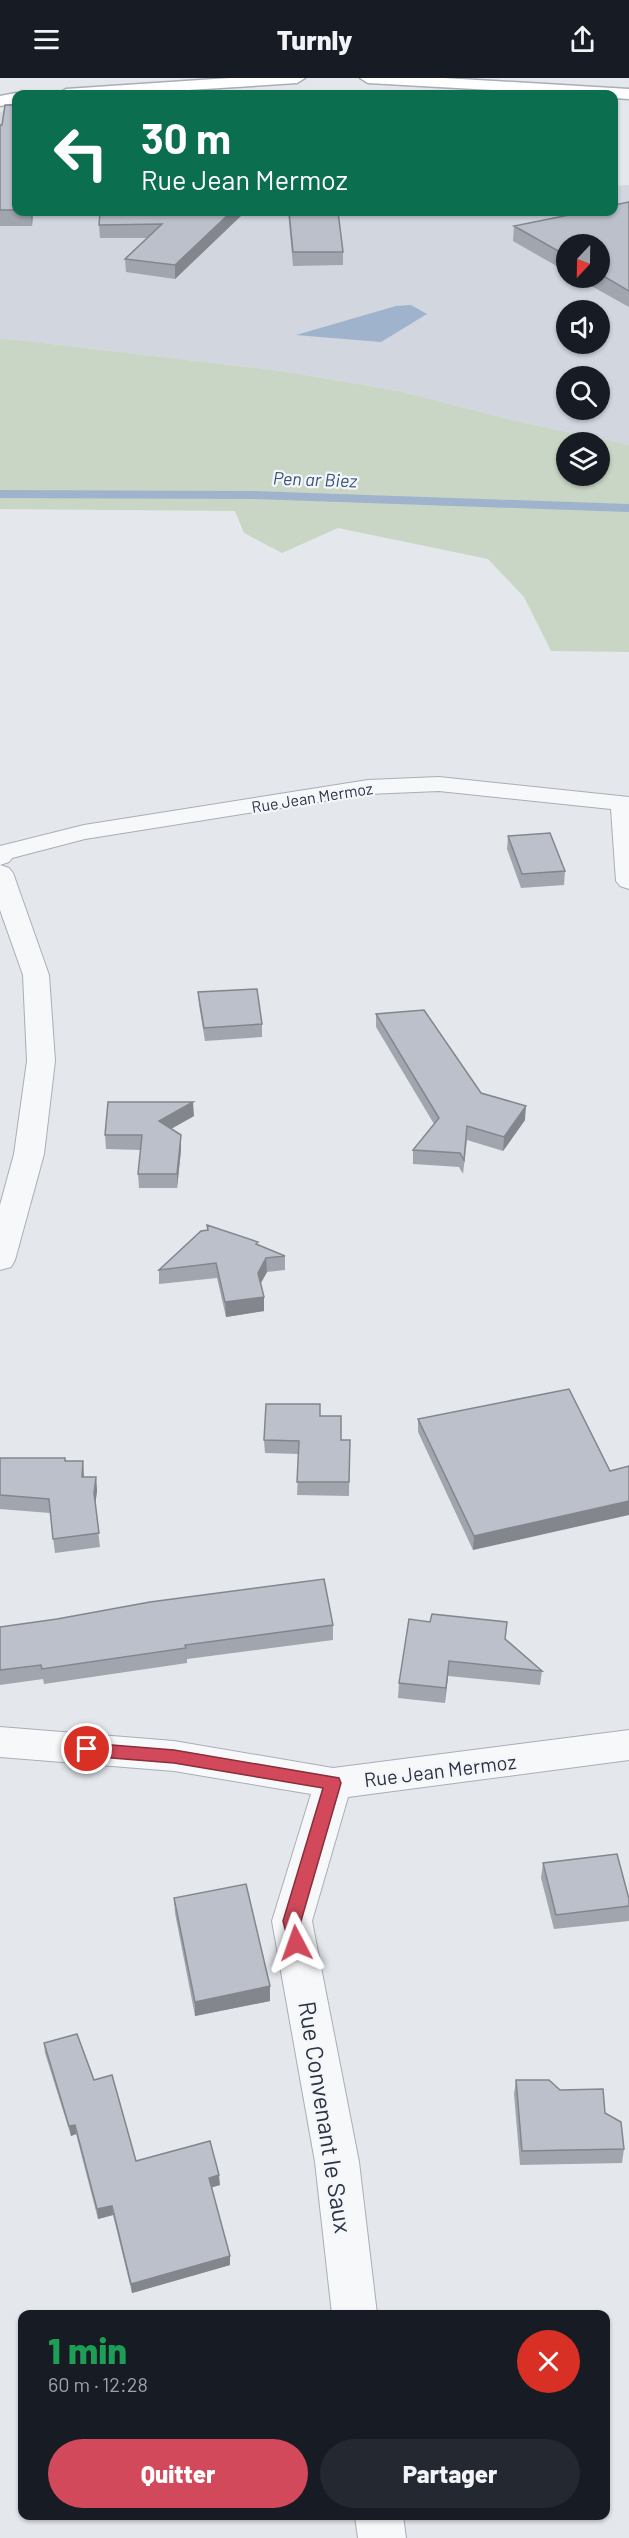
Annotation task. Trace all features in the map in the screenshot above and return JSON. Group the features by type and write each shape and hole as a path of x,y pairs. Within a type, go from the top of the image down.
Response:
{"main road":[{"path":"124,90 297,78"},
{"path":"368,78 564,90"}],"street":[{"name":"Rue Jean Mermoz","path":"0,857 3,853 84,832 368,787 439,784 626,803"},
{"path":"626,803 629,881"},
{"path":"0,873 36,975 41,1061 29,1154 0,1260"},
{"name":"Rue Jean Mermoz","path":"0,1742 174,1756 333,1783 472,1767 629,1745"},
{"name":"Rue Convenant le Saux","path":"333,1783 292,1921 337,2162 355,2310"},
{"path":"380,2520 382,2538"}],"shaded area":[{"path":"12,108 12,216 618,216 618,186 629,185 629,445 610,441 610,432 568,432 399,391 282,371 0,338 0,112"}],"green space":[{"path":"0,338 282,371 399,391 568,432 556,432 556,486 610,486 610,441 629,445 629,652 551,651 524,597 488,559 338,528 282,553 244,533 235,511 0,509"}],"water":[{"path":"411,305 427,314 381,342 296,335 396,306"}],"building":[{"path":"5,105 12,105 12,210 0,210 0,125 2,125"},
{"path":"629,202 629,291 610,280 610,234 556,234 556,250 514,226 564,216 618,216 618,204"},
{"path":"100,216 227,216 175,265 125,259 162,224 99,225"},
{"path":"289,216 338,216 343,252 293,252"},
{"path":"550,833 565,871 522,874 508,836"},
{"path":"257,989 262,1024 204,1028 198,992"},
{"path":"424,1010 481,1093 526,1106 504,1137 467,1126 464,1160 460,1153 413,1150 439,1118 376,1014"},
{"path":"108,1102 193,1102 159,1121 181,1135 177,1174 138,1174 142,1135 105,1135"},
{"path":"207,1225 258,1242 256,1244 285,1256 266,1258 258,1273 264,1297 225,1302 216,1263 159,1270 201,1231 208,1230"},
{"path":"569,1389 610,1471 629,1466 629,1501 474,1536 418,1419"},
{"path":"266,1404 320,1404 320,1416 341,1416 341,1440 350,1440 349,1482 297,1482 299,1441 264,1440"},
{"path":"0,1458 65,1458 65,1461 83,1461 82,1477 96,1477 94,1493 99,1533 53,1539 49,1499 0,1495"},
{"path":"324,1579 333,1625 185,1645 186,1648 42,1669 41,1665 0,1670 0,1627 150,1602"},
{"path":"432,1614 507,1622 505,1639 542,1671 449,1661 446,1688 399,1683 409,1619 430,1622"},
{"path":"617,1854 629,1906 556,1915 543,1863"},
{"path":"246,1884 270,1986 195,2002 174,1898"},
{"path":"77,2034 94,2080 112,2075 136,2161 210,2141 219,2175 209,2178 230,2256 131,2284 112,2206 97,2209 75,2125 69,2126 44,2043"},
{"path":"516,2080 549,2080 560,2090 603,2089 605,2113 621,2122 624,2149 522,2151"}],"waterway":[{"name":"Pen ar Biez","path":"0,494 253,495 629,508"}],"route":[{"path":"87,1749 174,1756 333,1783 292,1921 296,1943"}]}
